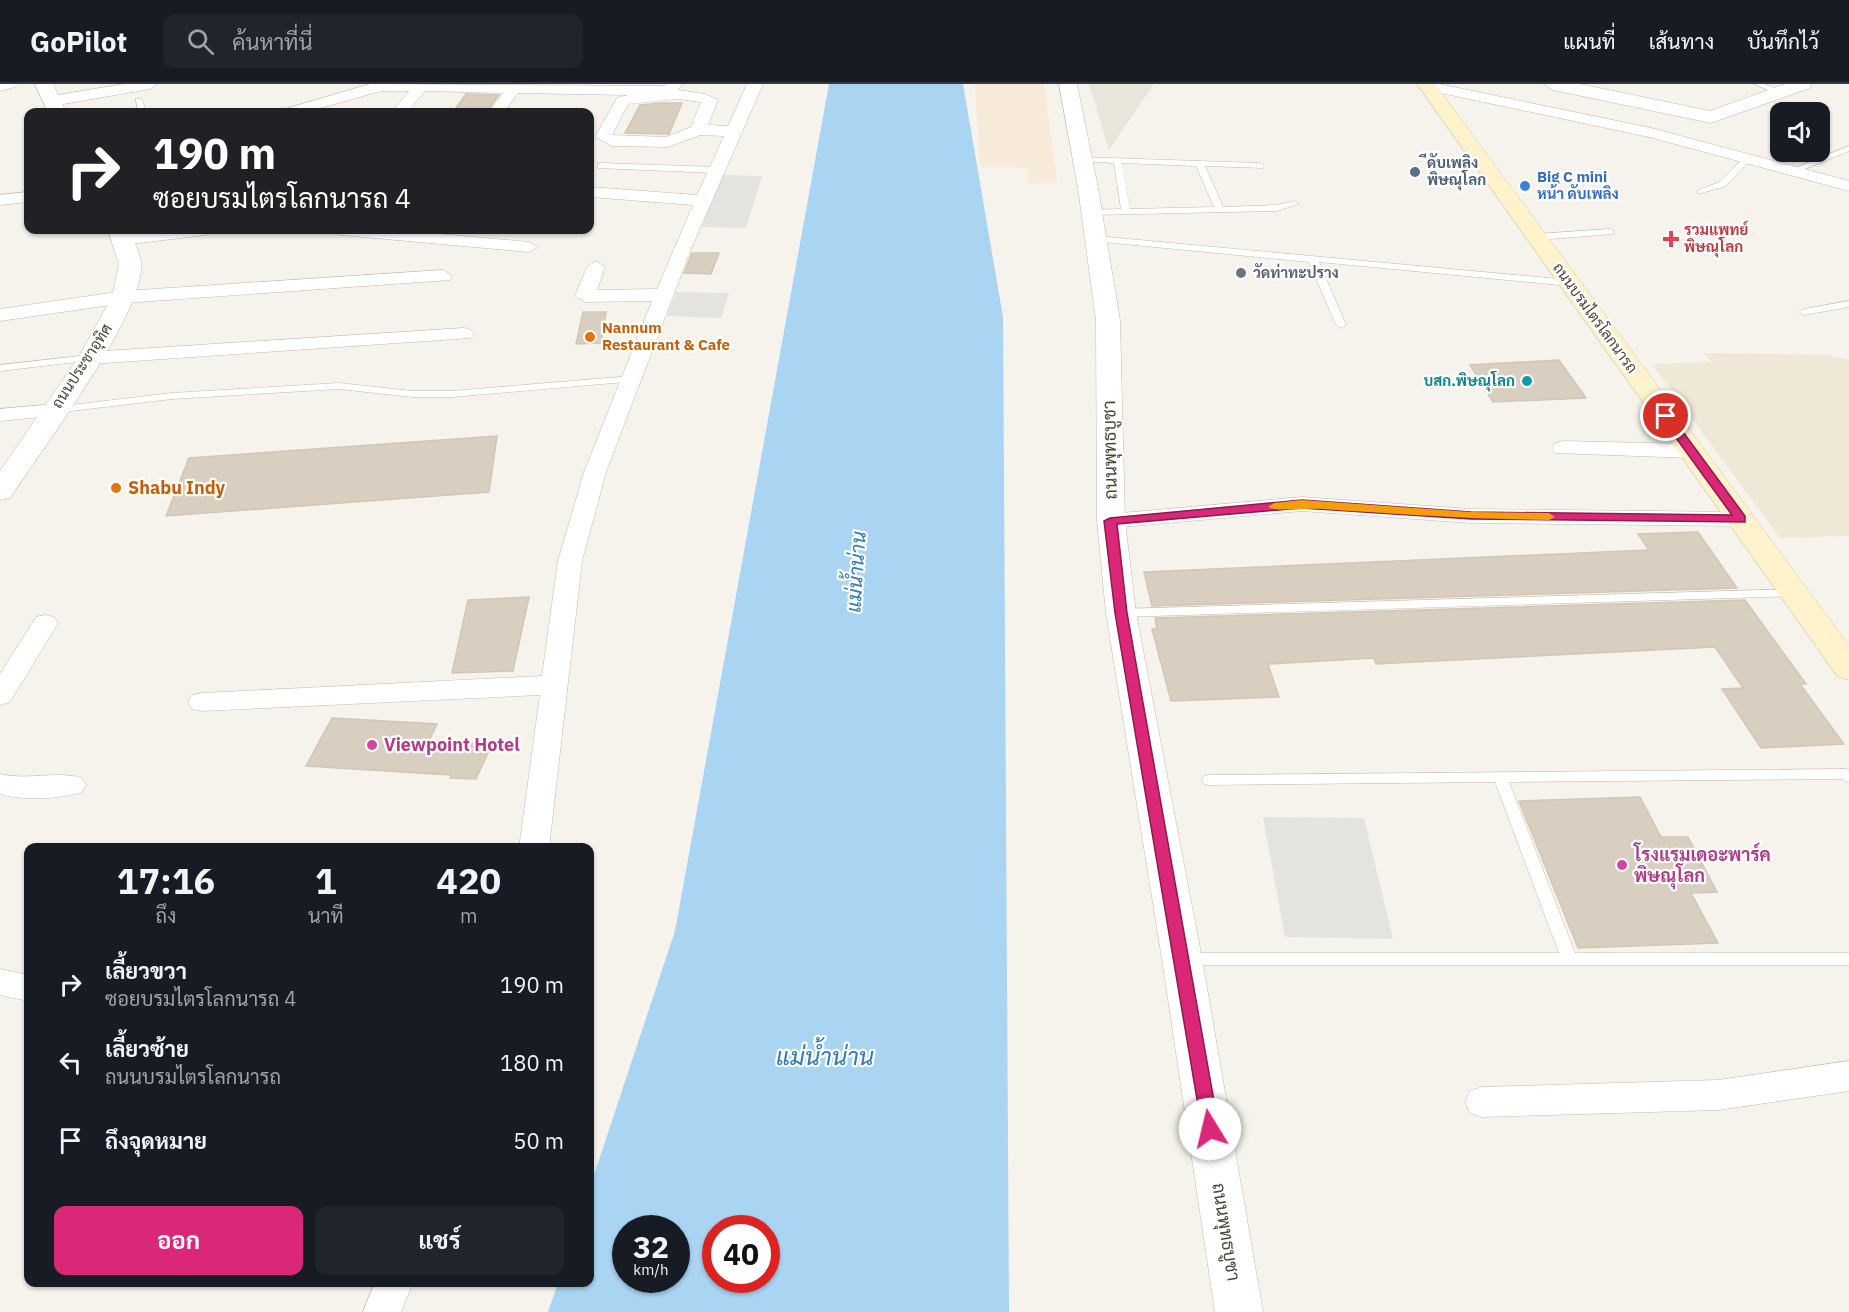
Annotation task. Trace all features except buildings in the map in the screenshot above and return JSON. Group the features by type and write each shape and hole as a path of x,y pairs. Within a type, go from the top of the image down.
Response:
{"main road":[{"name":"ถนนบรมไตรโลกนารถ","path":"1426,85 1794,593 1843,652"}],"street":[{"path":"0,86 10,84"},
{"path":"51,99 150,84"},
{"path":"304,108 380,85 516,86 670,91 674,84"},
{"path":"535,843 570,561 595,472 702,201 754,84"},
{"name":"ถนนพุทธบูชา","path":"1068,84 1094,225 1108,320 1110,521 1121,613 1182,959 1239,1312"},
{"path":"1553,84 1711,117 1803,84"},
{"path":"1426,85 1651,133 1849,186"},
{"path":"499,108 516,86"},
{"path":"403,108 421,87"},
{"path":"580,105 590,90"},
{"path":"698,130 710,100 698,96 639,96 622,101 603,137 612,141 668,142 698,130 732,131"},
{"path":"594,192 702,201"},
{"path":"0,200 24,197"},
{"path":"121,235 138,234"},
{"path":"385,234 529,247"},
{"name":"ถนนประชาอุทิศ","path":"4,480 90,358 124,297 130,265 121,235"},
{"path":"596,267 585,296 666,295"},
{"path":"0,315 124,297 443,276"},
{"path":"90,358 464,334"},
{"path":"0,415 54,410"},
{"path":"1563,448 1691,451"},
{"path":"1110,521 1302,504 1471,516 1741,519"},
{"path":"0,696 45,623"},
{"path":"202,702 553,685"},
{"path":"0,784 10,787 72,785"},
{"path":"0,982 24,987"},
{"path":"1482,1102 1718,1095 1849,1076"},
{"path":"382,1312 392,1287"}],"lane":[{"path":"1758,84 1780,92"},
{"path":"139,101 141,108"},
{"path":"1792,171 1849,148"},
{"path":"1082,159 1260,166"},
{"path":"1701,192 1723,184 1747,159"},
{"path":"1118,160 1126,211"},
{"path":"1199,163 1219,208"},
{"path":"601,166 716,170"},
{"path":"1094,225 1126,211 1276,207 1295,204"},
{"path":"1094,225 1313,259 1570,284"},
{"path":"1537,237 1610,232"},
{"path":"1313,259 1341,325"},
{"path":"1804,312 1849,304"},
{"path":"0,368 90,358"},
{"path":"54,410 172,396 327,387 357,387 412,394 452,394 632,379"},
{"path":"1121,613 1794,593"},
{"path":"1209,780 1846,774 1849,778"},
{"path":"1500,777 1569,959"},
{"path":"1182,959 1849,959"}],"shaded area":[{"path":"975,84 1044,84 1057,183 1029,184 1027,168 980,167"},
{"path":"1089,84 1154,84 1109,150"},
{"path":"721,175 762,176 746,228 702,227"},
{"path":"676,292 729,293 721,318 667,316"},
{"path":"1703,353 1828,355 1849,360 1849,536 1780,538 1652,364 1711,362"},
{"path":"1263,817 1364,818 1393,939 1285,937"}],"water":[{"name":"แม่น้ำน่าน","path":"829,84 963,84 1003,317 1009,1312 548,1312 557,1287 594,1287 594,1175 675,931"}],"slow traffic":[{"path":"1274,507 1302,504 1471,516 1549,517"}],"place":[{"name":"ีดับเพลิง พิษณุโลก","path":"1415,172"},
{"name":"Big C mini หน้า ดับเพลิง","path":"1525,186"},
{"name":"รวมแพทย์ พิษณุโลก","path":"1671,239"},
{"name":"วัดท่าทะปราง","path":"1241,273"},
{"name":"Nannum Restaurant & Cafe","path":"590,337"},
{"name":"บสก.พิษณุโลก","path":"1527,381"},
{"name":"Shabu Indy","path":"116,488"},
{"name":"Viewpoint Hotel","path":"372,745"},
{"name":"โรงแรมเดอะพาร์ค พิษณุโลก","path":"1622,865"}],"route":[{"path":"1210,1129 1121,613 1110,521 1302,504 1471,516 1741,519 1666,416"}]}
